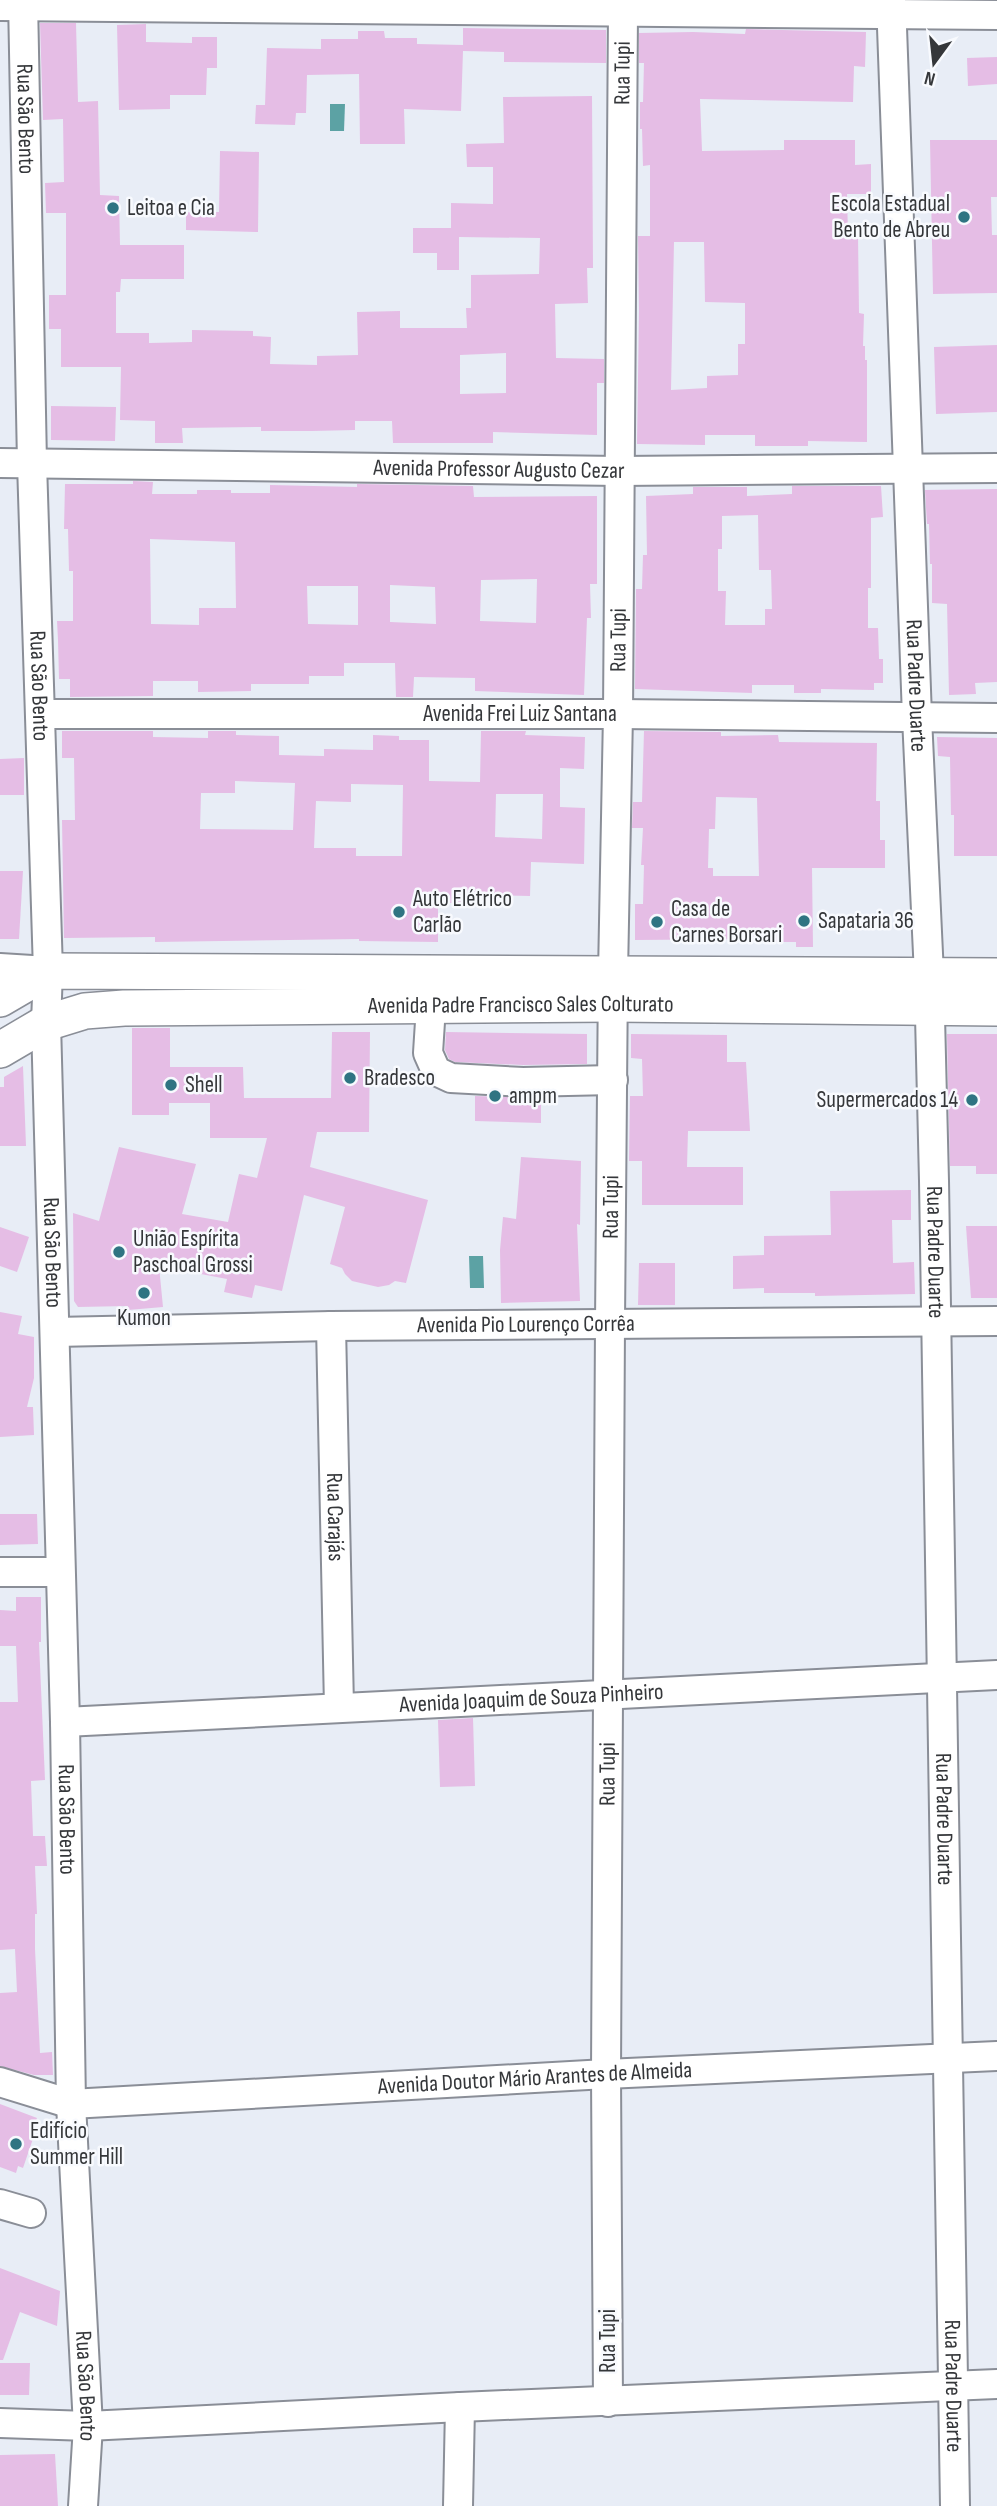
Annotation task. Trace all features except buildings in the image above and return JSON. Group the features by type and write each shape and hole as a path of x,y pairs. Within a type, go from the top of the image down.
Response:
{"main road":[{"name":"Avenida Padre Francisco Sales Colturato","path":"48,971 613,989 929,991 997,976"},
{"path":"0,999 48,971"},
{"name":"Avenida Padre Francisco Sales Colturato","path":"0,1050 47,1023 85,1011 124,1008 431,1006 613,989"},
{"name":"Avenida Padre Francisco Sales Colturato","path":"929,991 997,1008"}],"street":[{"path":"15,4 623,11 891,6 997,15"},
{"name":"Rua São Bento","path":"15,4 48,971 71,2104 88,2426 83,2506"},
{"name":"Rua Padre Duarte","path":"891,6 929,991 938,1321 955,2506"},
{"name":"Rua Tupi","path":"608,2402 606,2074 610,1323 623,11"},
{"name":"Avenida Professor Augusto Cezar","path":"0,463 619,471 997,468"},
{"name":"Avenida Frei Luiz Santana","path":"40,714 618,713 997,718"},
{"path":"0,968 48,971"},
{"path":"431,1006 428,1054 436,1071 451,1078 523,1082 613,1080"},
{"name":"Avenida Pio Lourenço Corrêa","path":"55,1332 331,1326 997,1321"},
{"name":"Rua Carajás","path":"331,1326 339,1707"},
{"path":"0,1572 60,1572"},
{"name":"Avenida Joaquim de Souza Pinheiro","path":"65,1722 997,1675"},
{"name":"Avenida Doutor Mário Arantes de Almeida","path":"71,2104 606,2074 997,2056"},
{"path":"0,2082 71,2104"},
{"path":"0,2204 31,2213"},
{"path":"0,2423 88,2426 997,2384"},
{"path":"458,2506 460,2407"}],"water":[{"path":"330,104 345,104 344,131 330,131"},
{"path":"469,1256 483,1256 484,1288 470,1288"}],"place":[{"name":"Leitoa e Cia","path":"113,208"},
{"name":"Escola Estadual Bento de Abreu","path":"964,217"},
{"name":"Auto Elétrico Carlão","path":"399,912"},
{"name":"Sapataria 36","path":"804,921"},
{"name":"Casa de Carnes Borsari","path":"657,922"},
{"name":"Bradesco","path":"350,1078"},
{"name":"Shell","path":"171,1085"},
{"name":"ampm","path":"495,1096"},
{"name":"Supermercados 14","path":"972,1100"},
{"name":"União Espírita Paschoal Grossi","path":"119,1252"},
{"name":"Kumon","path":"144,1293"},
{"name":"Edifício Summer Hill","path":"16,2144"}]}
